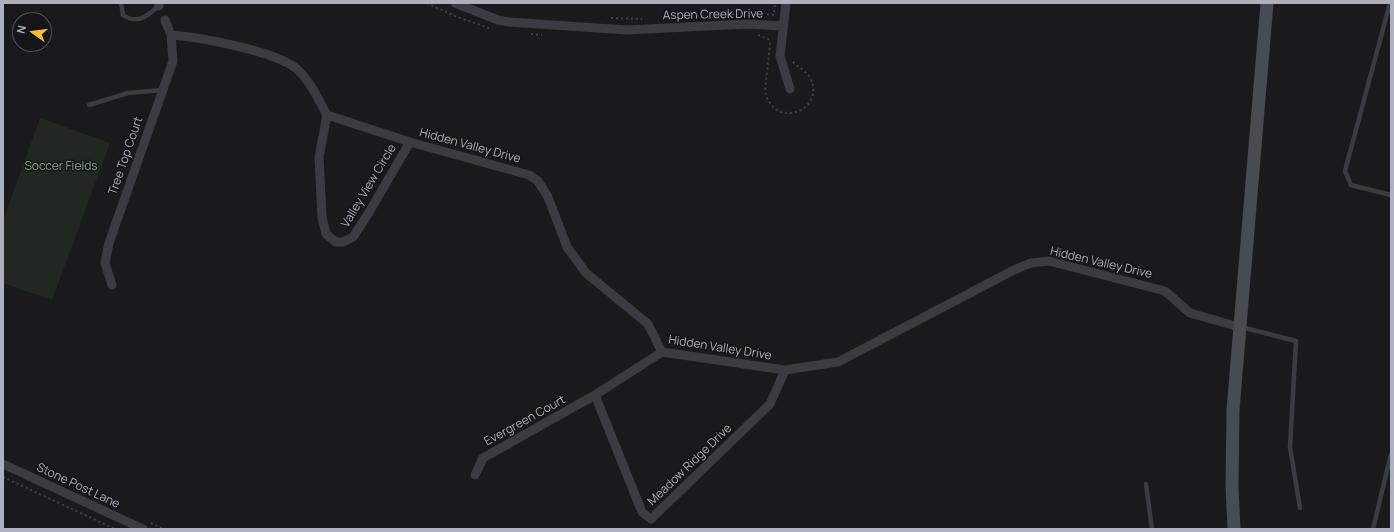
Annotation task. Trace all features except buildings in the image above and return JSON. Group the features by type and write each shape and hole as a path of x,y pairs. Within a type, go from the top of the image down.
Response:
{"main road":[{"path":"1234,529 1232,447 1239,327 1267,3"}],"street":[{"name":"Aspen Creek Drive","path":"455,3 498,20 626,30 748,24 784,26"},
{"path":"786,3 780,56 790,90"},
{"name":"Tree Top Court","path":"112,285 105,263 109,243 173,61 171,35 165,20"},
{"path":"171,35 200,37 286,61 308,82 327,115"},
{"name":"Hidden Valley Drive","path":"327,115 410,142 530,175 538,181 548,197 567,247 586,273 648,324 662,352 786,370 838,362 1014,270 1031,263 1049,261 1165,291 1190,313 1239,327"},
{"name":"Valley View Circle","path":"327,115 319,157 322,217 326,234 336,242 343,242 353,237 410,142"},
{"path":"595,395 662,352"},
{"name":"Meadow Ridge Drive","path":"595,395 642,512 651,519 770,404 786,370"},
{"name":"Evergreen Court","path":"475,475 483,458 595,395"},
{"name":"Stone Post Lane","path":"3,464 142,529"}],"lane":[{"path":"121,3 124,14 128,18 137,20 144,18 159,4"},
{"path":"1390,3 1345,171 1351,185 1391,196"},
{"path":"89,105 128,93 162,90"},
{"path":"1239,327 1296,341 1290,447 1300,508"},
{"path":"1373,529 1391,454"},
{"path":"1146,484 1152,529"}],"path":[{"path":"427,3 468,21 495,29"},
{"path":"760,14 774,15 775,3"},
{"path":"673,17 746,14"},
{"path":"608,18 644,19"},
{"path":"526,34 549,35"},
{"path":"752,34 762,36 768,40 770,44 765,91 767,97 773,107 790,113 796,112 806,106 812,96 813,90 812,83 807,73 791,59"},
{"path":"768,40 771,37"},
{"path":"3,477 115,529"}],"green space":[{"name":"Soccer Fields","path":"40,118 110,143 52,300 3,283 3,221"}]}
